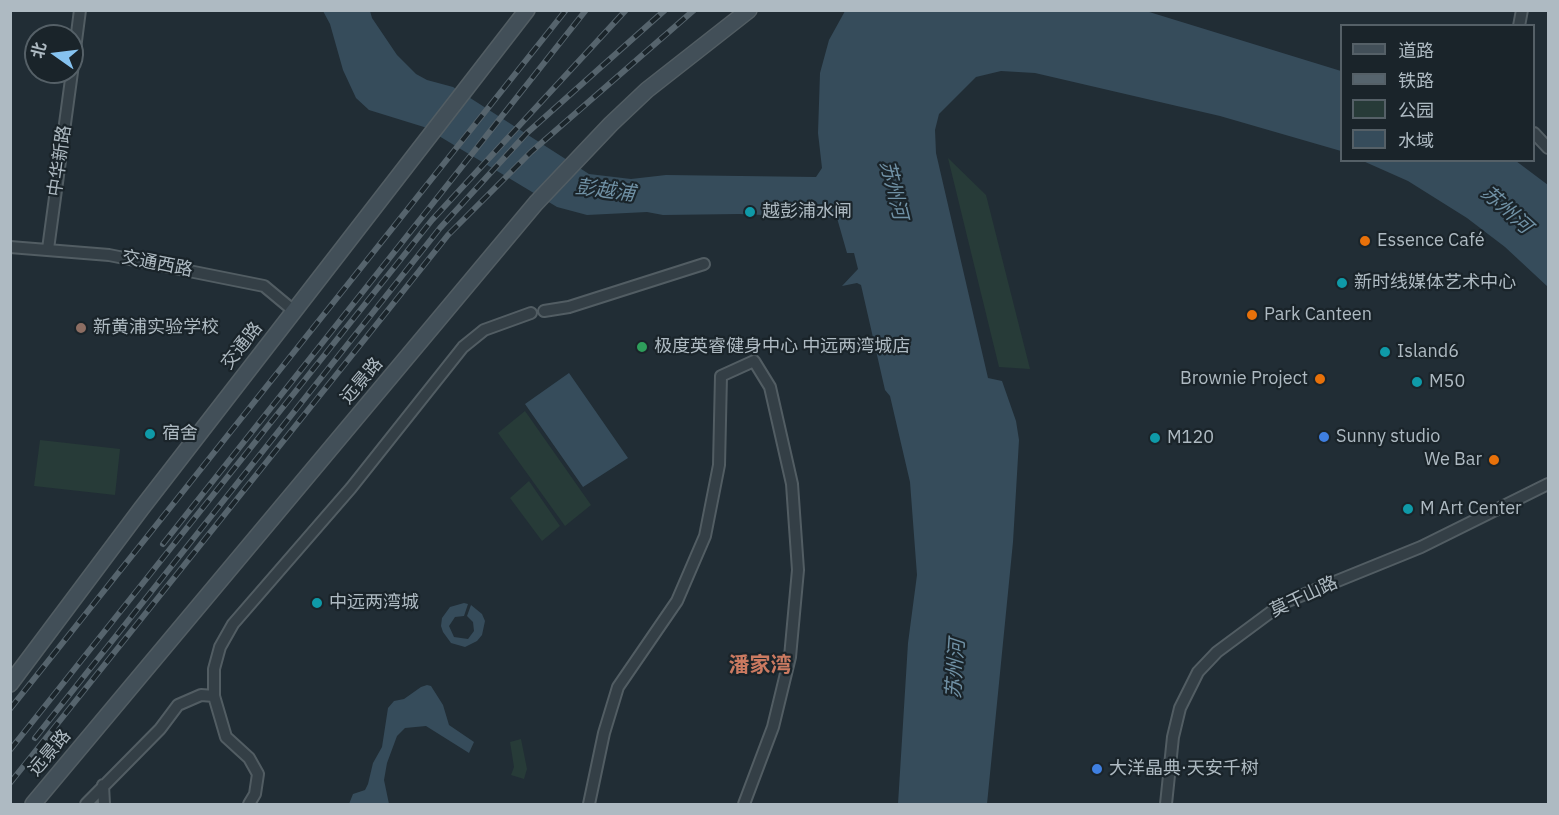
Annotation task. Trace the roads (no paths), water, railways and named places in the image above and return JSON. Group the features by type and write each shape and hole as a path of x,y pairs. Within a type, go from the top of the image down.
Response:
{"street":[{"name":"交通路","path":"508,35 509,25 516,10"},
{"name":"交通路","path":"10,684 141,508 527,10"},
{"name":"远景路","path":"33,804 536,203 647,90 749,10"},
{"name":"中华新路","path":"48,249 70,84"},
{"path":"1535,135 1548,148"},
{"name":"交通西路","path":"10,247 109,255 264,286 294,311"},
{"path":"544,311 569,307 704,264"},
{"path":"252,799 258,774 249,758 236,749 226,737 214,696 214,669 220,647 233,624 351,488 463,347 484,330 531,313"},
{"path":"589,804 604,733 618,687 677,601 705,536 719,465 721,376 754,361 770,387 792,484 798,570 789,657 773,727 744,804"},
{"name":"莫干山路","path":"1166,804 1173,737 1180,708 1198,672 1218,652 1283,603 1421,547 1548,484"},
{"path":"86,804 160,729 178,705 201,695 214,696"},
{"path":"103,786 104,804"}],"water":[{"path":"323,11 370,11 372,18 397,55 416,74 427,80 453,87 589,174 631,179 666,175 816,177 822,168 818,133 820,73 829,40 845,11 1146,11 1340,71 1340,151 1220,116 1035,73 1001,71 976,77 939,114 935,130 936,153 988,378 1002,381 1016,421 1019,440 1013,542 987,804 898,804 908,643 917,575 910,482 890,396 885,390 861,285 857,283 842,286 858,269 854,253 847,253 837,218 739,214 663,215 647,212 587,215 557,207 424,127 369,110 356,98 343,70 330,24"},
{"name":"苏州河","path":"1365,162 1517,162 1548,185 1548,287 1505,247 1467,218 1408,181"},
{"path":"569,373 628,458 583,487 525,404"},
{"path":"468,604 464,616 455,617 449,626 454,637 468,639 474,631 473,622 467,616 471,605 482,614 485,621 482,635 477,641 465,647 451,643 441,626 442,618 450,607"},
{"path":"427,685 431,686 443,705 449,725 474,742 469,753 426,726 405,728 397,736 387,763 384,780 389,804 349,804 353,794 365,790 368,784 373,763 382,747 388,708 394,701 404,699"}],"railway":[{"path":"10,709 566,10"},
{"path":"163,544 586,10"},
{"path":"10,750 432,220 626,10"},
{"path":"35,738 440,228 527,133 665,10"},
{"path":"10,783 448,235 531,152 694,10"}],"place":[{"name":"越彭浦水闸","path":"750,212"},
{"name":"Essence Café","path":"1365,241"},
{"name":"新时线媒体艺术中心","path":"1342,283"},
{"name":"Park Canteen","path":"1252,315"},
{"name":"新黄浦实验学校","path":"81,328"},
{"name":"极度英睿健身中心 中远两湾城店","path":"642,347"},
{"name":"Island6","path":"1385,352"},
{"name":"Brownie Project","path":"1320,379"},
{"name":"M50","path":"1417,382"},
{"name":"宿舍","path":"150,434"},
{"name":"Sunny studio","path":"1324,437"},
{"name":"M120","path":"1155,438"},
{"name":"We Bar","path":"1494,460"},
{"name":"M Art Center","path":"1408,509"},
{"name":"中远两湾城","path":"317,603"},
{"name":"大洋晶典·天安千树","path":"1097,769"}],"district":[{"name":"潘家湾","path":"760,666"}],"water label":[{"name":"彭越浦","path":"605,191"}]}
